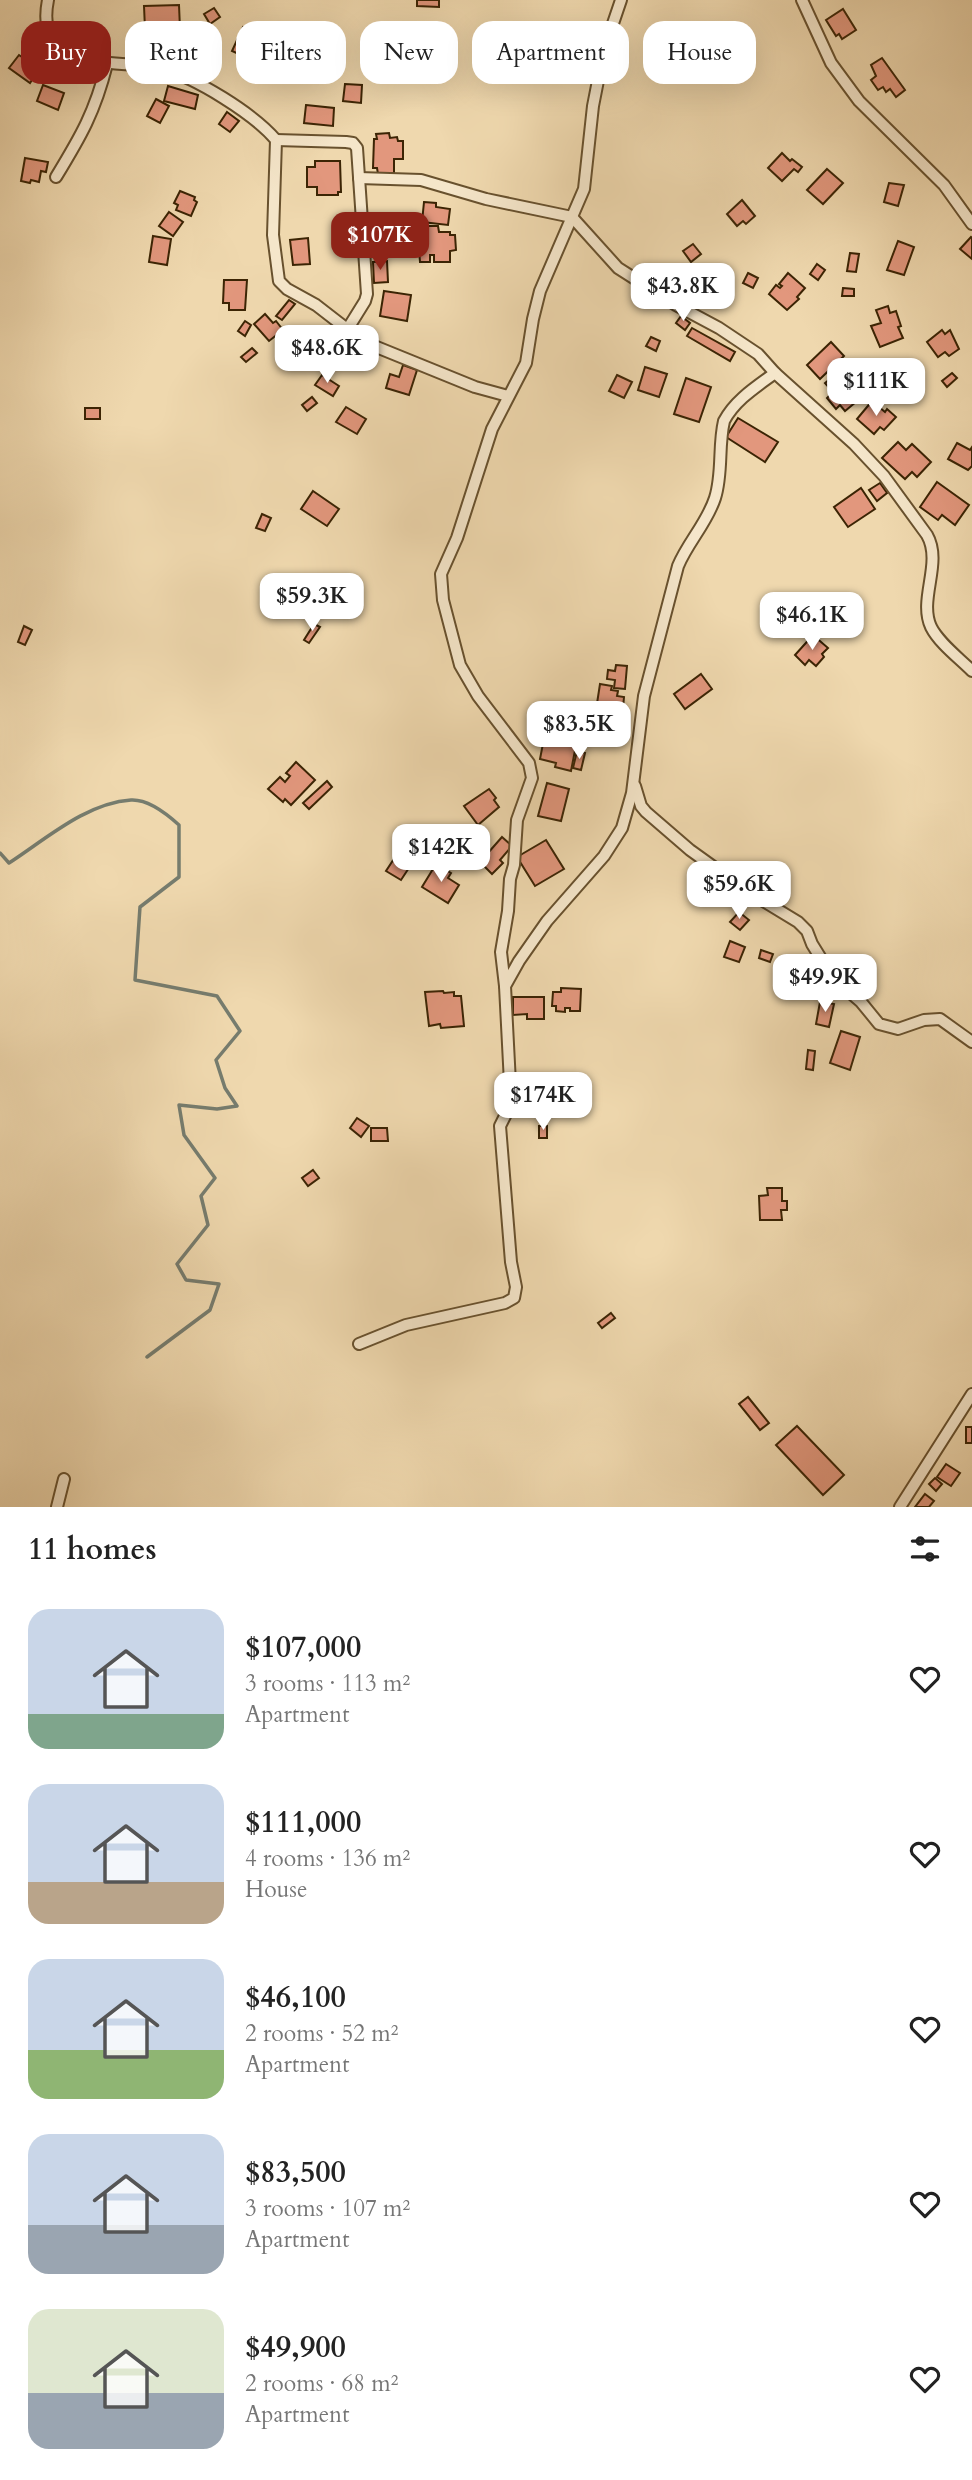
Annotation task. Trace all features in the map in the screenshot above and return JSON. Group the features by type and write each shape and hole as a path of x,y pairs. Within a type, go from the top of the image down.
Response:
{"street":[{"path":"48,0 48,21"},
{"path":"359,1344 406,1325 495,1306 514,1298 516,1287 511,1262 500,1126 508,1112 510,1083 501,952 509,911 517,820 530,789 532,774 529,763 478,696 460,664 440,587 443,564 457,538 492,429 526,363 540,291 584,189 593,106 604,50 621,0"},
{"path":"802,0 831,63 859,102 944,185 972,224"},
{"path":"111,64 162,69 188,78 253,119 276,141 353,143 357,148 367,293 347,330"},
{"path":"55,177 86,128 102,84"},
{"path":"276,141 273,235 279,281 374,346 475,387 509,396"},
{"path":"359,178 421,180 486,199 572,217 618,268 758,354 884,476 927,535 932,553 928,607 931,626 972,670"},
{"path":"505,986 547,921 604,856 622,828 634,780 649,676 678,566 715,499 724,421 746,394 775,373"},
{"path":"634,780 641,806 655,820 690,850 807,930 812,944 833,978 861,1002 879,1024 898,1029 925,1020 940,1019 972,1042"},
{"path":"900,1507 972,1394"},
{"path":"57,1507 64,1479"}],"building":[{"path":"417,0 439,0 439,7 417,6"},
{"path":"179,5 180,21 145,21 144,6"},
{"path":"214,8 220,17 208,21 204,14"},
{"path":"843,9 856,30 842,39 839,34 836,36 826,20"},
{"path":"19,55 21,56 21,77 9,68"},
{"path":"882,58 905,90 896,97 890,89 886,92 883,87 878,90 871,80 876,76 871,65"},
{"path":"345,84 362,85 361,103 343,101"},
{"path":"43,85 64,93 58,110 37,101"},
{"path":"168,86 198,95 195,109 164,101"},
{"path":"156,99 169,106 160,123 147,116"},
{"path":"306,105 334,108 333,126 304,123"},
{"path":"227,112 239,121 230,132 219,124"},
{"path":"389,133 390,138 397,137 398,141 403,141 403,159 394,159 394,173 378,174 377,168 373,168 374,139 377,139 376,134"},
{"path":"782,153 802,167 798,172 794,169 782,181 768,168"},
{"path":"25,158 48,162 46,172 41,171 39,182 21,181"},
{"path":"315,161 340,161 341,192 338,192 338,195 317,195 317,187 307,187 307,167 315,167"},
{"path":"827,169 843,183 823,204 807,190"},
{"path":"889,183 904,185 898,206 884,202"},
{"path":"180,191 195,197 197,202 191,216 176,210 178,205 174,203"},
{"path":"742,200 755,216 746,224 743,221 737,226 727,214"},
{"path":"424,202 436,203 436,207 450,209 448,225 422,222"},
{"path":"169,212 183,222 173,236 159,226"},
{"path":"423,226 438,226 439,232 455,235 456,250 450,251 450,262 434,262 434,255 430,255 430,262 420,262 418,238 423,237"},
{"path":"153,236 171,239 167,265 149,262"},
{"path":"308,238 310,264 293,265 290,240"},
{"path":"972,238 972,259 960,249"},
{"path":"898,241 914,247 904,275 887,270"},
{"path":"693,244 701,254 691,262 683,251"},
{"path":"850,253 859,254 856,272 847,271"},
{"path":"387,261 388,282 374,283 373,262"},
{"path":"817,264 825,270 818,280 810,274"},
{"path":"748,273 758,278 753,288 743,283"},
{"path":"788,273 805,288 797,297 799,299 787,310 769,294 776,285 780,288 782,286 779,284"},
{"path":"224,280 247,280 245,310 229,310 229,303 223,303"},
{"path":"843,288 854,289 854,296 842,296"},
{"path":"384,291 411,295 407,321 380,316"},
{"path":"289,300 295,304 282,320 276,316"},
{"path":"888,306 890,313 896,311 903,338 880,347 871,326 881,323 876,310"},
{"path":"265,314 283,330 269,341 254,324"},
{"path":"681,316 690,323 685,330 676,323"},
{"path":"245,321 251,325 245,336 238,331"},
{"path":"692,328 735,352 730,361 687,336"},
{"path":"942,330 945,334 950,330 959,349 949,356 945,352 938,357 927,342"},
{"path":"651,337 660,341 656,351 646,346"},
{"path":"831,342 844,356 820,379 807,365"},
{"path":"252,348 257,353 246,362 241,357"},
{"path":"403,365 417,370 409,395 386,388 390,374 399,377"},
{"path":"847,365 857,377 850,383 862,397 845,411 840,405 836,409 827,398 833,392 825,383"},
{"path":"902,366 907,370 898,382 892,377"},
{"path":"645,367 667,374 659,397 638,390"},
{"path":"952,373 957,378 947,387 942,381"},
{"path":"322,375 339,386 333,396 315,385"},
{"path":"617,375 632,382 624,398 609,391"},
{"path":"686,378 711,387 699,422 674,414"},
{"path":"889,379 894,384 882,397 876,392"},
{"path":"312,397 317,403 307,411 302,405"},
{"path":"872,401 896,417 884,430 880,427 874,434 857,419"},
{"path":"346,407 366,419 357,434 336,422"},
{"path":"85,408 100,408 100,419 85,419"},
{"path":"738,418 778,442 765,462 726,437"},
{"path":"898,442 906,450 912,444 931,462 917,477 912,472 905,479 882,458"},
{"path":"957,443 970,450 972,447 972,466 968,470 948,459"},
{"path":"937,482 969,505 955,525 942,515 938,520 920,507"},
{"path":"880,483 887,493 877,501 869,490"},
{"path":"861,488 875,509 848,527 834,507"},
{"path":"313,491 339,509 327,526 301,509"},
{"path":"262,514 271,518 265,531 256,528"},
{"path":"314,624 320,627 309,643 304,640"},
{"path":"24,626 32,630 25,645 18,642"},
{"path":"813,635 828,648 816,666 809,660 805,665 795,655"},
{"path":"616,665 627,666 625,689 614,688 615,680 607,679 608,670 615,671"},
{"path":"701,674 712,689 685,709 674,694"},
{"path":"600,684 612,686 611,690 618,691 617,696 624,697 623,708 619,707 618,713 596,710"},
{"path":"546,728 578,735 571,771 540,759"},
{"path":"577,751 585,753 581,770 573,768"},
{"path":"296,762 315,780 291,805 285,799 283,802 268,789 280,777 285,782 290,776 286,773"},
{"path":"327,781 332,787 309,809 303,803"},
{"path":"547,783 569,789 561,821 538,816"},
{"path":"489,789 499,807 478,825 464,806"},
{"path":"502,837 512,846 500,860 503,863 492,874 480,862"},
{"path":"546,840 564,869 535,886 517,857"},
{"path":"405,842 420,851 401,880 386,871"},
{"path":"436,864 451,873 448,878 459,885 448,903 422,887"},
{"path":"739,912 749,920 740,930 730,922"},
{"path":"730,941 745,947 739,962 724,957"},
{"path":"761,950 773,954 770,962 759,958"},
{"path":"561,988 581,989 580,1011 565,1008 565,1012 556,1011 556,1006 552,1006 553,992 561,992"},
{"path":"443,991 461,996 464,1026 429,1026 425,992"},
{"path":"513,997 544,997 544,1019 527,1019 527,1014 513,1015"},
{"path":"820,1002 834,1004 829,1027 816,1024"},
{"path":"841,1031 860,1037 850,1070 830,1063"},
{"path":"808,1050 815,1051 813,1070 806,1069"},
{"path":"521,1090 541,1096 539,1113 514,1110 516,1096 520,1097"},
{"path":"357,1118 369,1126 361,1137 350,1128"},
{"path":"539,1126 547,1126 547,1138 539,1138"},
{"path":"371,1128 387,1128 388,1141 371,1141"},
{"path":"313,1170 319,1178 308,1186 302,1178"},
{"path":"767,1188 782,1188 782,1201 787,1201 787,1210 781,1210 782,1220 760,1220 759,1196 768,1195"},
{"path":"611,1313 615,1318 602,1328 598,1323"},
{"path":"748,1397 769,1423 760,1430 739,1404"},
{"path":"797,1426 844,1475 823,1495 776,1445"},
{"path":"966,1427 972,1427 972,1443 966,1443"},
{"path":"946,1464 960,1473 951,1486 937,1477"},
{"path":"935,1478 942,1484 936,1491 929,1484"},
{"path":"925,1494 934,1501 929,1507 915,1507"}],"waterway":[{"path":"0,853 9,863 82,815 114,803 137,800 163,812 179,825 179,877 140,907 135,980 217,996 240,1031 216,1060 225,1088 237,1106 217,1109 179,1105 184,1135 215,1178 201,1196 208,1225 177,1264 186,1280 219,1284 210,1310 147,1357"}]}
